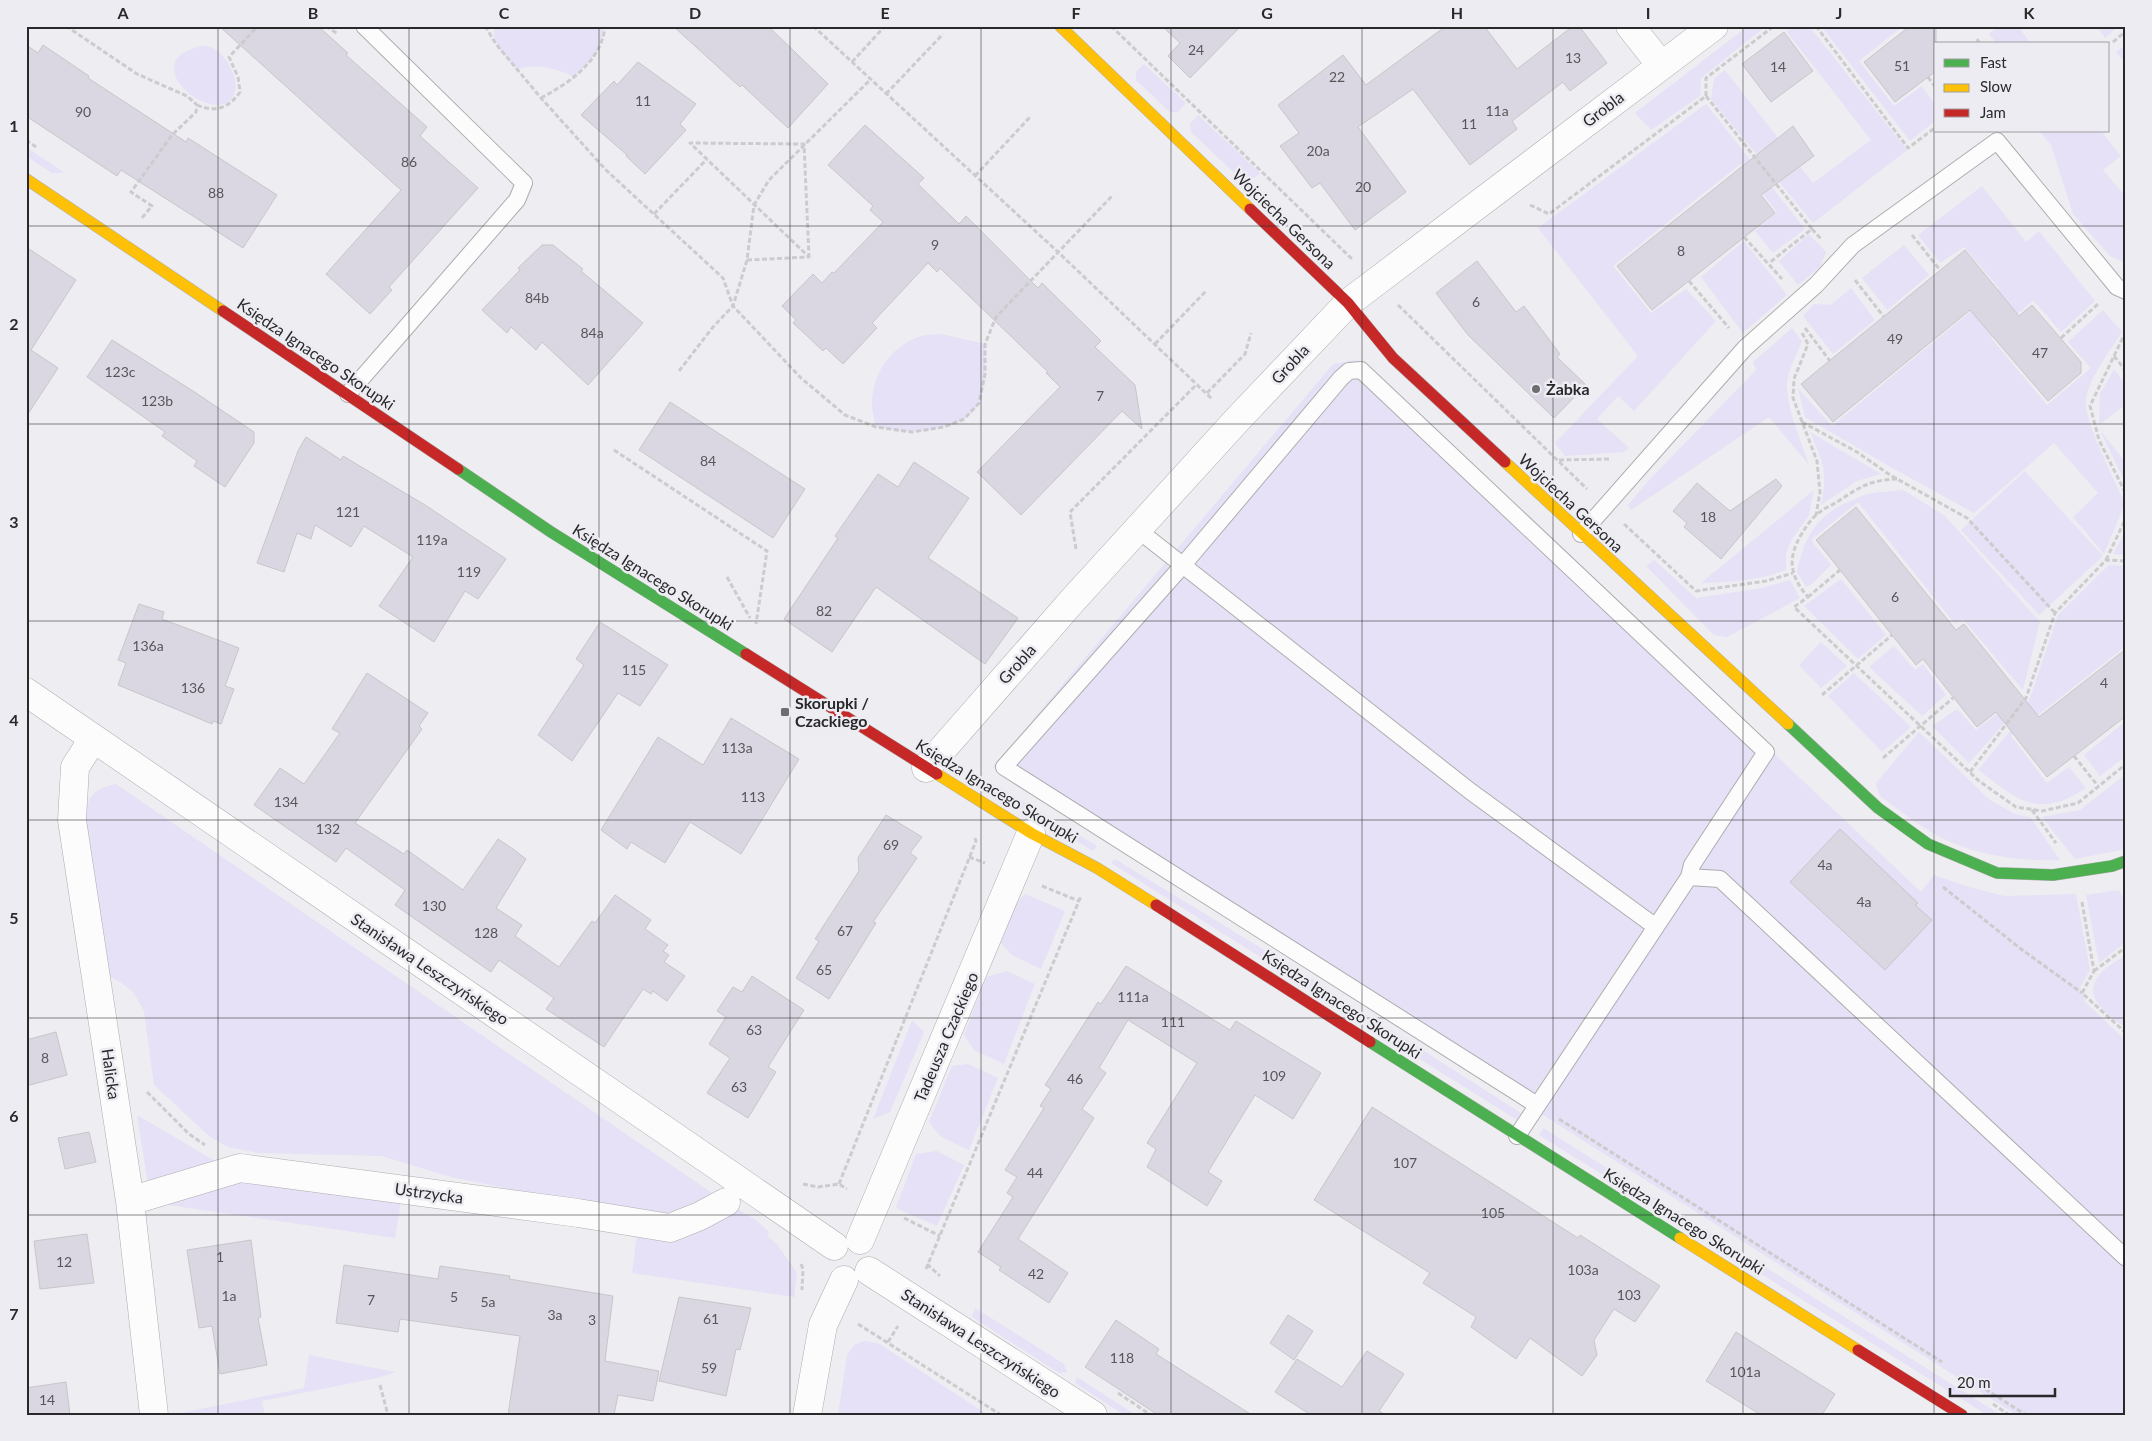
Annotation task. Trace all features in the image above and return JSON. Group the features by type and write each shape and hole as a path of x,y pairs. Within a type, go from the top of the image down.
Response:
{"street":[{"name":"Wojciecha Gersona","path":"1060,26 1348,304 1393,358 1580,534 1878,808 1928,844 1997,873 2054,875 2112,866 2126,861"},
{"path":"1630,26 1661,65"},
{"name":"Grobla","path":"926,768 1237,420 1348,304 1714,26"},
{"name":"Księdza Ignacego Skorupki","path":"26,179 551,532 1031,833 1097,868 1517,1136 1962,1415"},
{"name":"Stanisława Leszczyńskiego","path":"26,692 834,1246 829,1259 833,1272 856,1275 912,1300 1093,1415"},
{"name":"Halicka","path":"93,739 75,767 72,820 130,1200 154,1415"},
{"name":"Tadeusza Czackiego","path":"860,1240 1031,833"},
{"name":"Ustrzycka","path":"130,1200 240,1168 569,1212 670,1228 700,1216 726,1202"},
{"path":"807,1415 823,1325 830,1308 856,1275 872,1264 870,1250 860,1240 846,1238 834,1246"}],"lane":[{"path":"348,394 517,200 524,183 364,26"},
{"path":"1580,534 1745,348 1816,285 1853,245 1997,141 2122,289"},
{"path":"1517,1136 1689,877 1692,865 1766,752 1361,370 1349,371 1341,378 1183,565 1004,767 1537,1105"},
{"path":"1138,530 1470,791 1656,927"},
{"path":"1689,877 1720,879 2126,1258"}],"path":[{"path":"66,26 137,74 187,96 197,105 216,109 232,103 240,92 238,77 230,58 258,26"},
{"path":"326,26 343,37"},
{"path":"485,26 496,44 541,98 606,170 723,278 733,306 801,378 845,415 876,427 912,432 944,427 964,420 979,403 985,374 985,344 996,317 1112,196"},
{"path":"541,98 574,77 594,57 604,37 605,26"},
{"path":"813,26 1237,420"},
{"path":"852,62 885,26"},
{"path":"1111,26 1327,233 1605,506 1696,591 1766,581 1793,573"},
{"path":"1769,263 1812,229 1706,96 1706,78 1774,26"},
{"path":"1816,26 1908,148 1934,128"},
{"path":"2113,42 2126,31"},
{"path":"886,94 943,34"},
{"path":"1928,77 1934,85"},
{"path":"679,371 713,327 733,306 746,260 754,204 769,180 871,79"},
{"path":"1549,214 1706,96"},
{"path":"141,219 152,206 131,192 172,135 196,112 197,105"},
{"path":"975,176 1030,117"},
{"path":"804,144 690,143 809,256"},
{"path":"804,144 809,256"},
{"path":"654,214 707,160"},
{"path":"1896,215 1940,270"},
{"path":"1744,237 1769,263 1830,361"},
{"path":"746,260 809,256"},
{"path":"1840,260 1884,317"},
{"path":"1689,281 1745,348"},
{"path":"2061,338 2122,289"},
{"path":"1155,344 1208,290"},
{"path":"1794,304 1808,344 1794,379 1793,398 1817,461 1820,492 1816,515"},
{"path":"2126,331 2090,406 2099,440 2126,494"},
{"path":"1207,394 1245,354 1251,333"},
{"path":"2114,356 2126,372"},
{"path":"1070,512 1197,384"},
{"path":"1802,422 1857,452 1896,479 1967,518 2055,613"},
{"path":"614,450 767,551 756,627"},
{"path":"1558,460 1647,459"},
{"path":"1808,597 1797,584 1793,573 1793,549 1816,515 1858,489 1877,480 1896,479"},
{"path":"1970,772 2026,698 2055,613 2106,560 2126,518"},
{"path":"2106,560 2126,561"},
{"path":"1840,570 1794,607 1970,772 2016,807 2042,811 2078,803 2126,764"},
{"path":"1822,695 1892,635"},
{"path":"1883,758 1953,698"},
{"path":"2074,756 2098,786"},
{"path":"839,1184 976,841 972,829"},
{"path":"1928,844 1932,878 1959,902 2082,994 2126,1033"},
{"path":"888,1342 912,1300 1078,901 1097,868"},
{"path":"2080,892 2094,971"},
{"path":"2082,994 2094,971 2126,947"},
{"path":"141,1087 189,1134 240,1168"},
{"path":"1537,1105 1950,1367"},
{"path":"876,1204 940,1236"},
{"path":"830,1308 888,1342 1001,1415"},
{"path":"1976,1383 2026,1415"},
{"path":"380,1385 388,1415"}],"shaded area":[{"path":"495,26 603,26 603,34 594,54 574,77 546,67 532,66 517,69 497,44 494,32"},
{"path":"1748,26 1766,26 1701,78 1700,96 1651,130 1635,113"},
{"path":"1794,26 1809,26 1907,150 1813,223 1711,99 1714,79 1725,70 1813,183 1871,140 1787,32"},
{"path":"1821,26 1903,26 1859,61 1894,106 1922,86 1934,103 1934,122 1910,141"},
{"path":"1998,26 2018,26 2030,42 1995,42 1989,34"},
{"path":"2097,26 2119,26 2105,38"},
{"path":"2126,44 2126,64 2116,52"},
{"path":"199,46 210,47 216,50 230,66 236,86 235,92 229,101 220,105 208,103 186,91 178,81 174,70 176,60 184,53"},
{"path":"1144,64 1186,103 1178,112 1170,112 1136,80 1136,72"},
{"path":"1706,104 1805,229 1773,253 1755,231 1777,212 1740,164 1613,266 1651,313 1686,289 1716,321 1634,411 1618,396 1597,419 1629,448 1624,452 1565,456 1555,443 1638,356 1538,228"},
{"path":"1198,115 1260,173 1251,181 1244,182 1191,132 1190,124"},
{"path":"2040,132 2102,132 2121,156 2103,170 2126,197 2126,263 2110,256 2073,214 2051,145"},
{"path":"26,147 65,173 52,173 26,156"},
{"path":"1982,186 2026,242 2039,231 2095,301 2061,332 2033,300 1991,338 2047,405 2091,368 2068,342 2103,310 2122,332 2091,382 2086,399 2086,408 2094,435 2125,503 2104,554 2073,517 2098,493 2054,443 1974,513 1805,417 1798,388 1832,426 1999,288 1964,247 1940,263 1918,235"},
{"path":"1809,234 1826,252 1820,267 1798,285 1779,261"},
{"path":"1744,241 1787,295 1743,333 1701,277"},
{"path":"1904,245 1929,275 1887,310 1862,278"},
{"path":"1851,288 1875,320 1833,354 1803,316 1814,304 1831,305"},
{"path":"1792,328 1802,341 1788,377 1788,399 1809,465 1769,417 1631,510 1628,505 1650,479 1756,370 1753,362"},
{"path":"941,334 985,344 983,387 980,401 975,409 961,421 932,429 909,431 876,427 872,409 873,393 875,382 884,363 908,342 921,336"},
{"path":"1356,360 1921,892 1934,875 2004,896 2076,894 2090,970 2080,987 2085,1002 2126,1041 2126,1415 2017,1415 993,767 1333,364"},
{"path":"2114,369 2126,385 2126,404 2099,425 2100,394"},
{"path":"2100,430 2126,463 2126,485 2123,478"},
{"path":"1810,432 1881,474 1857,481 1821,505 1824,483 1823,467"},
{"path":"2025,471 2103,556 2039,615 1961,530"},
{"path":"1814,490 1809,515 1791,541 1786,553 1786,570 1755,579 1701,583"},
{"path":"1903,490 1944,515 2040,622 2023,690 1963,619 1955,624 1858,502 1811,540 1831,565 1812,584 1806,587 1797,572 1808,538 1821,520 1829,513 1850,501 1866,495"},
{"path":"2126,530 2126,555 2113,554"},
{"path":"1654,560 1696,598 1762,588 1790,580 1800,598 1727,637 1714,635 1646,566"},
{"path":"2109,565 2126,566 2126,646 2011,736 2047,783 2069,767 2086,788 2069,798 2054,803 2041,804 2029,802 2005,790 1978,770 2015,725 2030,698 2058,615"},
{"path":"1841,579 1886,635 1858,659 1804,606"},
{"path":"1821,642 1847,666 1821,688 1799,665"},
{"path":"1894,646 1915,670 1923,664 1946,695 1922,716 1869,667"},
{"path":"1854,673 1911,727 1882,752 1828,696"},
{"path":"2022,694 2009,718 1969,763 1932,726 1957,709 1976,730"},
{"path":"2126,721 2126,756 2100,776 2084,755"},
{"path":"1919,732 1990,800 2015,814 2030,817 2060,860 2009,858 1960,846 1929,831 1879,795 1876,783"},
{"path":"2126,774 2126,849 2075,859 2042,817 2080,810"},
{"path":"116,784 712,1193 757,1221 769,1232 767,1236 777,1244 797,1273 794,1297 632,1273 637,1235 597,1207 451,1177 381,1156 258,1153 228,1147 209,1136 154,1085 144,1011 133,992 107,975 85,823 87,807 91,796 101,789"},
{"path":"998,786 1097,846 1093,851 994,792"},
{"path":"1115,859 1325,987 1321,995 1111,863"},
{"path":"2119,890 2126,904 2126,942 2099,963 2086,895"},
{"path":"1025,894 1065,911 1041,969 1012,955 1001,943 1016,903"},
{"path":"2126,955 2126,978 2123,980 2126,984 2126,1028 2100,1006 2093,993 2094,985 2100,974"},
{"path":"1007,971 1035,984 1004,1064 974,1050 964,1035 986,977"},
{"path":"912,1020 924,1032 890,1112 873,1119"},
{"path":"1388,1028 1521,1113 1517,1120 1383,1036"},
{"path":"968,1064 998,1078 969,1150 941,1137 929,1122 952,1066"},
{"path":"137,1115 227,1168 149,1191"},
{"path":"1543,1128 2001,1415 1987,1415 1539,1135"},
{"path":"937,1151 964,1165 937,1226 896,1208 916,1154"},
{"path":"253,1179 402,1195 395,1238 161,1204"},
{"path":"975,1308 1064,1364 1067,1372 1059,1373 972,1317"},
{"path":"864,1341 878,1343 988,1415 838,1415 847,1355 854,1345"},
{"path":"309,1355 396,1372 377,1378 262,1401 265,1415 180,1415 181,1413 304,1388"},
{"path":"1077,1377 1136,1415 1124,1415 1075,1383"}],"building":[{"path":"219,26 318,26 348,53 346,55 427,127 420,136 478,188 389,287 392,290 370,314 326,274 401,190"},
{"path":"673,26 768,26 828,84 788,128 742,85 740,87"},
{"path":"1162,26 1241,26 1190,78 1168,56 1180,43"},
{"path":"1446,26 1484,26 1517,69 1573,26 1579,26 1607,63 1570,91 1563,82 1512,121 1517,129 1470,165 1413,89 1358,127 1406,192 1355,230 1320,183 1312,188 1280,146 1299,133 1278,105 1343,55 1366,85"},
{"path":"1910,26 1936,26 1934,73 1895,102 1864,62"},
{"path":"1784,32 1813,71 1771,102 1742,64"},
{"path":"26,45 38,53 43,45 89,76 88,78 186,142 188,138 277,195 243,248 121,170 117,176 26,116"},
{"path":"638,62 696,104 680,124 686,130 645,174 627,155 581,115 614,81 617,85"},
{"path":"865,125 924,178 918,184 959,224 966,216 1038,288 1042,283 1101,341 1095,347 1135,385 1142,429 1122,411 1021,515 977,472 1060,387 1046,373 1048,372 940,268 937,272 928,263 872,323 877,328 843,364 826,348 823,351 793,323 796,320 782,306 813,274 822,283 883,222 870,210 873,206 828,165"},
{"path":"1793,126 1814,156 1761,195 1775,213 1652,310 1617,266"},
{"path":"542,245 553,245 583,269 581,271 643,323 588,385 542,342 536,350 511,327 507,333 482,310 520,270 518,268"},
{"path":"26,247 76,280 31,350 58,368 26,417"},
{"path":"1965,250 2019,316 2032,305 2081,362 2081,373 2048,401 1970,310 1833,422 1801,384"},
{"path":"1477,261 1516,312 1524,306 1560,354 1557,357 1586,385 1554,418 1468,335 1436,293"},
{"path":"112,340 254,432 254,443 225,487 194,466 197,461 162,436 165,432 87,377"},
{"path":"670,402 805,489 773,538 639,450"},
{"path":"306,437 341,460 343,456 425,505 506,559 478,599 465,591 434,642 379,606 413,557 364,526 351,547 315,525 311,539 297,533 284,572 257,563 298,451"},
{"path":"914,462 969,498 928,558 1018,618 985,664 876,587 832,652 784,619 838,538 835,536 878,474 898,487"},
{"path":"1776,479 1782,486 1721,559 1684,527 1687,523 1673,511 1697,483 1730,511"},
{"path":"1856,507 1956,630 1964,624 2039,717 2126,649 2126,716 2047,777 1996,712 1977,727 1923,659 1916,665 1816,540"},
{"path":"139,604 164,612 162,619 239,648 225,686 234,689 221,724 213,721 212,724 118,685 126,663 118,660"},
{"path":"600,622 668,665 640,706 618,693 572,761 538,735 584,665 576,659"},
{"path":"367,673 428,713 419,726 422,729 355,823 404,854 407,850 463,890 498,839 513,849 526,859 496,908 522,925 515,936 559,967 592,921 595,923 615,895 651,920 645,929 668,945 663,951 669,955 664,962 685,976 667,1001 653,991 651,994 643,989 604,1047 546,1009 554,998 499,960 491,972 395,905 405,890 346,848 336,862 254,805 280,768 304,784 340,733 332,729"},
{"path":"731,718 799,759 741,854 690,822 665,863 631,842 627,849 601,830 658,737 703,765"},
{"path":"886,815 922,837 910,853 917,858 873,922 876,923 829,999 796,978 819,941 815,939 859,871 858,858"},
{"path":"1840,829 1918,903 1915,905 1932,920 1885,970 1790,882"},
{"path":"1126,966 1230,1030 1236,1021 1321,1073 1293,1119 1255,1095 1208,1172 1222,1181 1207,1206 1147,1167 1156,1149 1147,1143 1197,1063 1128,1020 1099,1068 1106,1073 1082,1109 1094,1118 1018,1239 1068,1273 1049,1303 999,1270 1001,1267 978,1252 1013,1197 1007,1193 1017,1177 1005,1170 1044,1108 1040,1106 1051,1089 1045,1085 1098,1002 1101,1004"},
{"path":"752,976 804,1010 768,1067 776,1072 748,1118 707,1093 730,1058 709,1044 726,1017 717,1011 733,987 742,992"},
{"path":"56,1032 67,1075 26,1086 26,1040"},
{"path":"1372,1107 1578,1238 1580,1235 1660,1286 1635,1322 1614,1309 1594,1340 1597,1355 1582,1376 1530,1338 1516,1359 1471,1327 1476,1317 1423,1283 1430,1273 1314,1200"},
{"path":"89,1132 96,1162 65,1169 58,1138"},
{"path":"87,1234 94,1283 40,1289 34,1241"},
{"path":"251,1240 261,1317 258,1318 267,1365 220,1374 212,1326 199,1328 187,1250"},
{"path":"344,1265 438,1279 440,1266 510,1276 509,1279 613,1296 605,1361 659,1371 653,1401 618,1395 614,1415 508,1415 520,1336 400,1319 398,1332 336,1323"},
{"path":"679,1297 751,1308 740,1350 736,1349 726,1396 659,1381"},
{"path":"1288,1315 1313,1331 1294,1360 1270,1343"},
{"path":"1116,1320 1159,1349 1156,1354 1252,1415 1158,1415 1085,1367"},
{"path":"1736,1332 1835,1394 1822,1415 1761,1415 1706,1381"},
{"path":"1367,1351 1404,1374 1379,1411 1386,1415 1311,1415 1275,1392 1297,1359 1342,1387"},
{"path":"66,1382 70,1415 26,1415 26,1388"}],"traffic: fast":[{"path":"458,469 551,532 746,654"},
{"path":"1788,724 1878,808 1928,844 1997,873 2053,875 2112,866 2126,861"},
{"path":"1370,1042 1680,1238"}],"traffic: slow":[{"path":"1060,26 1250,209"},
{"path":"26,179 223,311"},
{"path":"1505,462 1788,724"},
{"path":"937,774 1031,833 1097,868 1156,905"},
{"path":"1680,1238 1858,1350"}],"traffic: jam":[{"path":"1250,209 1348,303 1393,358 1505,462"},
{"path":"223,311 458,469"},
{"path":"746,654 937,774"},
{"path":"1156,905 1370,1042"},
{"path":"1858,1350 1962,1415"}],"place":[{"name":"Żabka","path":"1536,389"},
{"name":"Skorupki / Czackiego","path":"785,712"}]}
